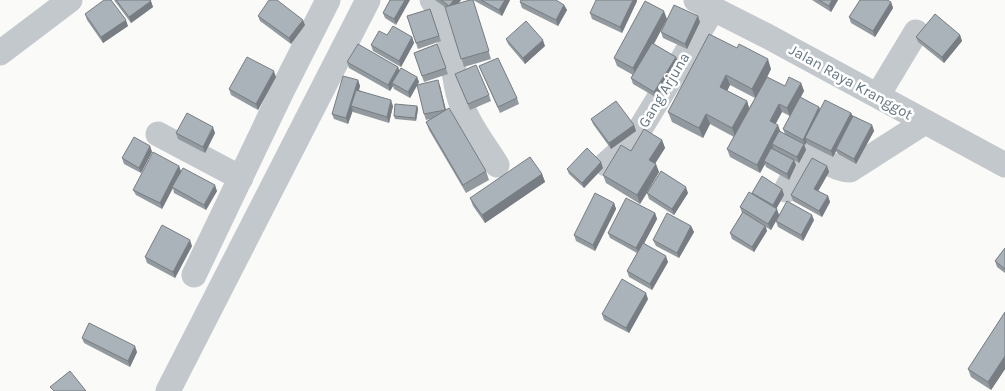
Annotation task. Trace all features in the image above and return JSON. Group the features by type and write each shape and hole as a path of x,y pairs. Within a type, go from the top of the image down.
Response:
{"street":[{"path":"168,391 296,98 328,0"},
{"path":"194,275 242,178 296,98 368,0"},
{"path":"432,0 437,6 449,34 455,82 466,115 497,165"},
{"path":"0,53 56,4"},
{"name":"Jalan Raya Kranggot","path":"705,4 878,95 1005,165"},
{"name":"Gang Arjuna","path":"606,164 634,139 705,4"},
{"path":"878,95 916,32"},
{"path":"786,190 802,160 808,155 838,168 850,170 925,122"},
{"path":"158,134 242,178"}],"building":[{"path":"104,0 111,0 126,20 101,37 85,14"},
{"path":"116,0 150,0 151,1 129,17"},
{"path":"269,0 277,0 303,20 289,38 258,16"},
{"path":"390,0 405,0 394,19 383,13"},
{"path":"441,0 454,0 449,6"},
{"path":"473,0 489,51 461,59 445,7"},
{"path":"481,0 505,0 499,10"},
{"path":"521,0 556,0 564,5 556,20 520,2"},
{"path":"596,0 633,0 620,27 590,13"},
{"path":"819,0 832,0 829,6"},
{"path":"860,0 887,0 891,2 873,31 849,17"},
{"path":"645,1 664,11 633,68 614,58"},
{"path":"674,5 698,16 685,44 661,32"},
{"path":"430,9 439,36 416,43 407,16"},
{"path":"935,14 960,35 942,57 916,37"},
{"path":"526,21 543,40 523,58 506,39"},
{"path":"393,26 412,37 399,61 371,45 379,31 387,35"},
{"path":"709,34 737,48 739,44 768,59 752,89 726,75 720,87 747,101 732,128 706,114 699,128 668,112"},
{"path":"652,43 676,57 654,92 631,78"},
{"path":"358,44 398,67 388,85 347,62"},
{"path":"437,44 446,68 422,76 414,53"},
{"path":"247,57 274,71 256,104 229,89"},
{"path":"498,58 517,98 498,107 479,66"},
{"path":"476,65 489,95 468,104 455,74"},
{"path":"401,68 417,77 408,92 392,83"},
{"path":"343,76 358,80 346,118 332,114"},
{"path":"767,77 785,86 789,77 801,83 787,108 779,104 770,121 778,125 757,165 727,149"},
{"path":"438,80 445,110 424,114 417,85"},
{"path":"356,90 391,100 387,117 351,106"},
{"path":"800,97 819,107 803,140 783,129"},
{"path":"825,100 851,113 831,151 805,138"},
{"path":"616,101 634,125 609,143 591,119"},
{"path":"395,104 417,106 415,118 394,116"},
{"path":"449,108 486,171 463,185 426,122"},
{"path":"187,113 213,127 203,147 176,133"},
{"path":"853,116 872,125 854,159 836,149"},
{"path":"644,129 662,140 649,160 656,164 637,195 603,175 621,145 631,151"},
{"path":"779,131 804,144 797,157 772,144"},
{"path":"134,137 150,146 139,168 122,158"},
{"path":"587,148 601,162 582,183 567,169"},
{"path":"771,148 794,160 787,174 764,161"},
{"path":"153,152 179,166 160,203 133,190"},
{"path":"530,157 542,174 482,215 470,198"},
{"path":"812,158 827,166 814,189 828,196 819,211 791,195"},
{"path":"183,168 215,185 204,205 172,187"},
{"path":"661,171 686,187 672,209 647,193"},
{"path":"762,176 782,189 773,205 752,193"},
{"path":"749,192 777,209 768,224 740,207"},
{"path":"595,193 614,203 593,245 574,235"},
{"path":"626,198 655,213 636,248 608,233"},
{"path":"787,201 812,215 801,235 776,221"},
{"path":"743,212 765,226 752,247 730,233"},
{"path":"667,213 691,226 677,253 653,240"},
{"path":"162,225 190,240 173,272 145,257"},
{"path":"643,243 666,256 650,284 627,271"},
{"path":"1005,248 1005,269 995,261"},
{"path":"622,279 646,293 626,328 602,314"},
{"path":"1005,312 1005,356 988,382 968,369"},
{"path":"89,323 135,346 128,361 82,338"},
{"path":"70,371 86,391 54,391 50,387"}]}
